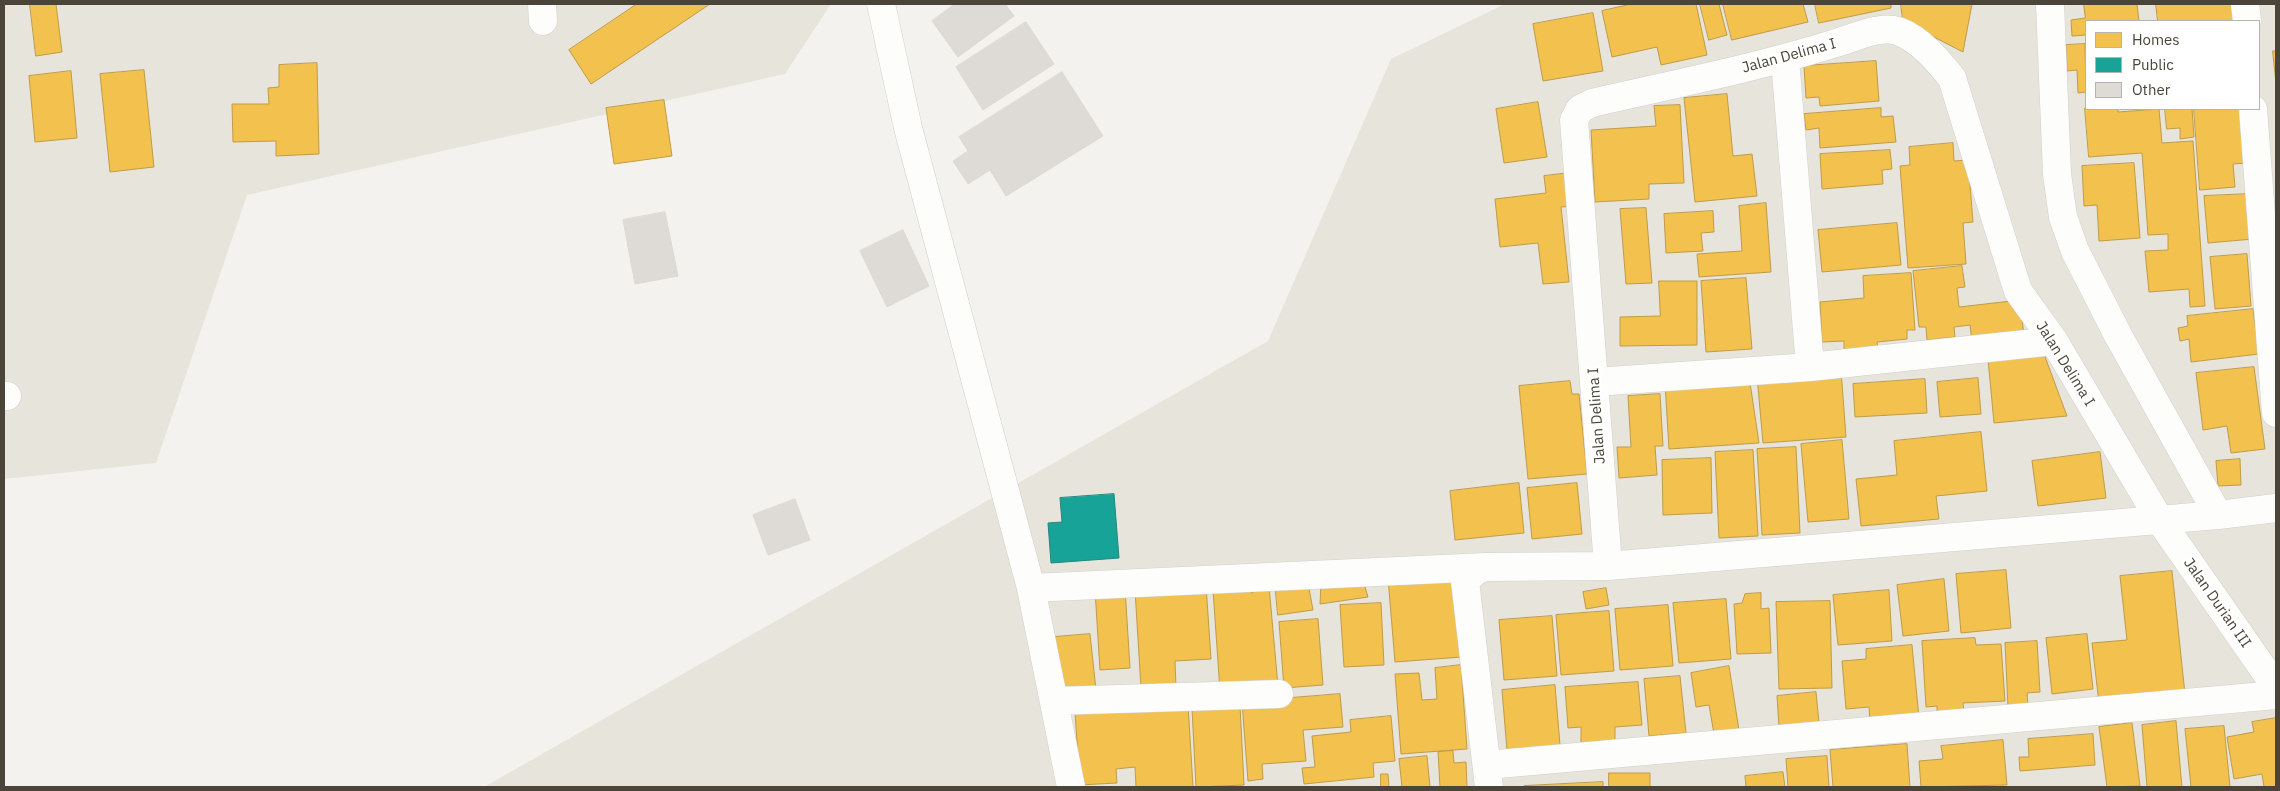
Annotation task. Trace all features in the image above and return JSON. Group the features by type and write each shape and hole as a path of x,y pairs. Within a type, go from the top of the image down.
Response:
{"street":[{"path":"881,4 908,128 1031,588 1071,787"},
{"path":"2050,4 2057,174 2063,217 2075,251 2119,337 2218,515"},
{"path":"2245,4 2247,20"},
{"name":"Jalan Delima I","path":"1608,566 1574,120 1580,109 1592,103 1785,59 1876,30 1897,30 1914,40 1937,60 1952,78 2018,291 2054,341 2159,519"},
{"path":"1785,59 1810,367"},
{"path":"2253,110 2276,413"},
{"path":"1595,382 1810,367 2054,341"},
{"path":"1031,588 1485,567 1608,566 2218,515 2276,508"},
{"name":"Jalan Durian III","path":"2159,519 2276,687"},
{"path":"1485,567 1470,575 1465,581 1488,776 2276,695"},
{"path":"1055,701 1280,694"}],"shaded area":[{"path":"4,4 831,4 785,74 247,195 156,463 4,479"},
{"path":"1505,4 2276,4 2276,787 484,787 1268,341 1391,59"}],"building: Homes":[{"path":"30,4 56,4 62,52 36,56"},
{"path":"637,4 710,4 591,84 569,50"},
{"path":"1632,4 1696,4 1707,55 1661,65 1657,47 1612,57 1602,11"},
{"path":"1700,4 1719,4 1727,35 1709,40"},
{"path":"1723,4 1803,4 1808,22 1732,40"},
{"path":"1815,4 1891,4 1891,8 1819,23"},
{"path":"1901,4 1972,4 1963,52 1903,21"},
{"path":"2084,4 2137,4 2139,20 2085,20 2085,35 2072,36 2071,20 2085,18"},
{"path":"2156,4 2241,4 2243,20 2158,20"},
{"path":"1593,13 1603,71 1543,81 1533,24"},
{"path":"2085,44 2085,92 2078,93 2077,70 2067,71 2066,45"},
{"path":"2273,51 2276,51 2276,83"},
{"path":"1876,61 1879,101 1820,106 1819,97 1806,98 1804,66"},
{"path":"317,63 319,154 276,156 276,141 233,142 232,104 269,104 268,88 279,87 279,65"},
{"path":"144,70 154,167 110,172 100,74"},
{"path":"71,71 77,138 35,142 29,76"},
{"path":"1727,94 1733,156 1752,154 1757,196 1695,202 1684,98"},
{"path":"664,100 672,156 614,164 606,108"},
{"path":"1538,102 1547,157 1504,163 1496,109"},
{"path":"1680,105 1684,183 1649,184 1649,199 1595,202 1591,130 1656,126 1654,106"},
{"path":"1881,108 1881,117 1893,116 1896,142 1820,148 1819,128 1806,130 1804,114"},
{"path":"2085,110 2118,110 2118,112 2159,110 2162,143 2193,141 2205,306 2190,307 2189,289 2149,292 2145,251 2168,250 2168,234 2148,235 2142,153 2089,157"},
{"path":"2165,110 2192,110 2194,137 2180,139 2180,128 2167,129"},
{"path":"2194,110 2242,110 2246,163 2233,164 2235,187 2200,190"},
{"path":"1953,143 1954,161 1968,160 1973,222 1963,223 1966,264 1908,268 1900,166 1910,165 1909,147"},
{"path":"1890,150 1892,169 1882,170 1883,184 1822,189 1820,154"},
{"path":"2134,163 2140,238 2099,241 2097,205 2084,206 2082,166"},
{"path":"1570,173 1573,206 1561,207 1569,282 1543,284 1538,243 1500,247 1495,199 1546,193 1544,176"},
{"path":"2250,194 2253,239 2208,243 2204,196"},
{"path":"1766,203 1771,272 1699,277 1697,254 1742,251 1739,206"},
{"path":"1646,208 1652,283 1626,284 1620,209"},
{"path":"1713,211 1714,232 1701,233 1703,251 1666,253 1664,214"},
{"path":"1897,223 1901,265 1822,272 1818,230"},
{"path":"2247,254 2251,306 2215,309 2210,257"},
{"path":"1962,266 1965,287 1957,288 1959,307 2020,300 2024,336 1972,341 1970,325 1954,327 1955,337 1927,340 1926,327 1919,327 1913,271"},
{"path":"1911,273 1915,330 1907,330 1907,339 1877,342 1878,349 1844,351 1844,341 1822,342 1820,302 1864,298 1863,276"},
{"path":"1746,278 1752,349 1706,352 1701,281"},
{"path":"1659,281 1697,281 1697,345 1620,346 1620,317 1660,316"},
{"path":"2253,309 2259,354 2191,362 2189,339 2180,341 2178,328 2188,326 2187,316"},
{"path":"2044,354 2067,416 1994,423 1988,359"},
{"path":"2254,367 2265,449 2231,453 2227,426 2203,430 2196,373"},
{"path":"1841,370 1846,437 1763,443 1757,376"},
{"path":"1749,376 1759,443 1669,449 1665,383"},
{"path":"1978,378 1981,414 1940,417 1937,382"},
{"path":"1925,379 1927,413 1855,417 1853,384"},
{"path":"1570,381 1572,394 1579,394 1587,474 1528,479 1519,386"},
{"path":"1660,394 1663,446 1655,446 1657,475 1619,478 1617,447 1631,447 1628,396"},
{"path":"1981,432 1987,491 1936,496 1939,519 1861,526 1856,479 1897,475 1894,441"},
{"path":"1842,440 1849,519 1808,522 1801,444"},
{"path":"1796,447 1800,533 1762,535 1757,449"},
{"path":"1753,450 1758,536 1719,538 1715,452"},
{"path":"2100,452 2106,498 2038,506 2032,461"},
{"path":"1711,458 1712,513 1663,515 1662,460"},
{"path":"2240,459 2241,485 2218,486 2216,461"},
{"path":"1519,483 1524,533 1455,540 1450,491"},
{"path":"1577,483 1582,534 1532,539 1527,488"},
{"path":"2006,570 2011,628 1961,633 1956,574"},
{"path":"2172,571 2185,694 2099,703 2092,643 2127,640 2120,576"},
{"path":"1459,573 1462,657 1395,662 1388,578"},
{"path":"1944,579 1949,631 1903,636 1897,585"},
{"path":"1363,580 1368,597 1320,604 1321,583"},
{"path":"1275,582 1308,583 1313,610 1278,615"},
{"path":"1206,585 1211,659 1175,661 1176,687 1141,688 1135,590"},
{"path":"1251,586 1251,593 1269,586 1278,686 1220,691 1213,590"},
{"path":"1125,588 1130,668 1100,670 1095,590"},
{"path":"1606,588 1609,605 1586,609 1583,592"},
{"path":"1889,590 1892,641 1838,645 1833,595"},
{"path":"1761,593 1761,609 1769,608 1771,653 1737,654 1734,604 1742,603 1745,594"},
{"path":"1726,599 1731,659 1679,663 1673,603"},
{"path":"1830,601 1832,688 1779,689 1776,602"},
{"path":"1381,603 1384,665 1344,667 1340,605"},
{"path":"1668,605 1673,666 1620,670 1615,609"},
{"path":"1609,611 1614,671 1561,675 1556,615"},
{"path":"1552,616 1557,676 1504,680 1499,620"},
{"path":"1318,619 1323,685 1284,688 1279,622"},
{"path":"1090,634 1096,690 1060,693 1054,637"},
{"path":"2087,634 2093,689 2052,694 2046,638"},
{"path":"1975,638 1976,645 2001,644 2005,701 1963,703 1964,713 1937,715 1937,706 1926,707 1922,641"},
{"path":"2037,641 2040,692 2027,693 2028,706 2008,707 2005,643"},
{"path":"1912,645 1919,718 1870,722 1869,707 1846,709 1842,661 1866,659 1866,649"},
{"path":"1461,665 1467,749 1401,754 1395,674 1419,673 1422,700 1437,699 1435,668"},
{"path":"1729,666 1739,730 1714,734 1709,705 1696,707 1691,673"},
{"path":"1680,676 1686,733 1649,736 1644,679"},
{"path":"1638,682 1642,725 1615,727 1615,740 1581,743 1581,727 1568,728 1565,687"},
{"path":"1555,685 1560,745 1507,750 1502,690"},
{"path":"1816,692 1819,723 1779,727 1777,696"},
{"path":"1340,694 1343,727 1303,730 1306,761 1262,764 1263,779 1248,781 1242,702"},
{"path":"1188,704 1193,787 1136,787 1135,767 1116,769 1117,783 1080,785 1075,712"},
{"path":"1240,705 1244,785 1196,787 1192,708"},
{"path":"1391,716 1395,761 1373,763 1374,777 1304,784 1302,768 1315,767 1312,736 1351,732 1350,720"},
{"path":"2276,718 2276,787 2264,787 2262,774 2234,779 2227,737 2254,732 2252,722"},
{"path":"2176,721 2182,787 2147,787 2142,725"},
{"path":"2132,723 2140,786 2107,787 2099,727"},
{"path":"2224,726 2230,787 2191,787 2185,729"},
{"path":"2093,734 2095,765 2020,771 2019,757 2029,757 2028,739"},
{"path":"2003,740 2007,785 1921,787 1919,761 1943,759 1941,746"},
{"path":"1907,744 1910,787 1833,787 1830,750"},
{"path":"1453,751 1454,763 1466,762 1467,787 1440,787 1438,752"},
{"path":"1427,756 1430,787 1402,787 1399,759"},
{"path":"1827,756 1829,787 1788,787 1786,759"},
{"path":"1783,772 1785,787 1746,787 1745,776"},
{"path":"1609,773 1650,773 1650,787 1609,787"},
{"path":"1381,774 1388,774 1389,787 1381,787"},
{"path":"1603,782 1603,787 1524,787 1524,786"}],"building: Public":[{"path":"1114,494 1119,558 1051,563 1048,523 1062,522 1060,498"}],"building: Other":[{"path":"955,4 1005,4 1014,16 958,57 932,21"},
{"path":"1026,22 1054,64 983,110 956,67"},
{"path":"1062,72 1103,136 1006,196 990,170 968,184 953,161 968,151 959,137"},
{"path":"665,212 678,276 635,284 623,220"},
{"path":"903,230 929,286 887,307 860,251"},
{"path":"795,499 810,540 768,555 753,515"}]}
